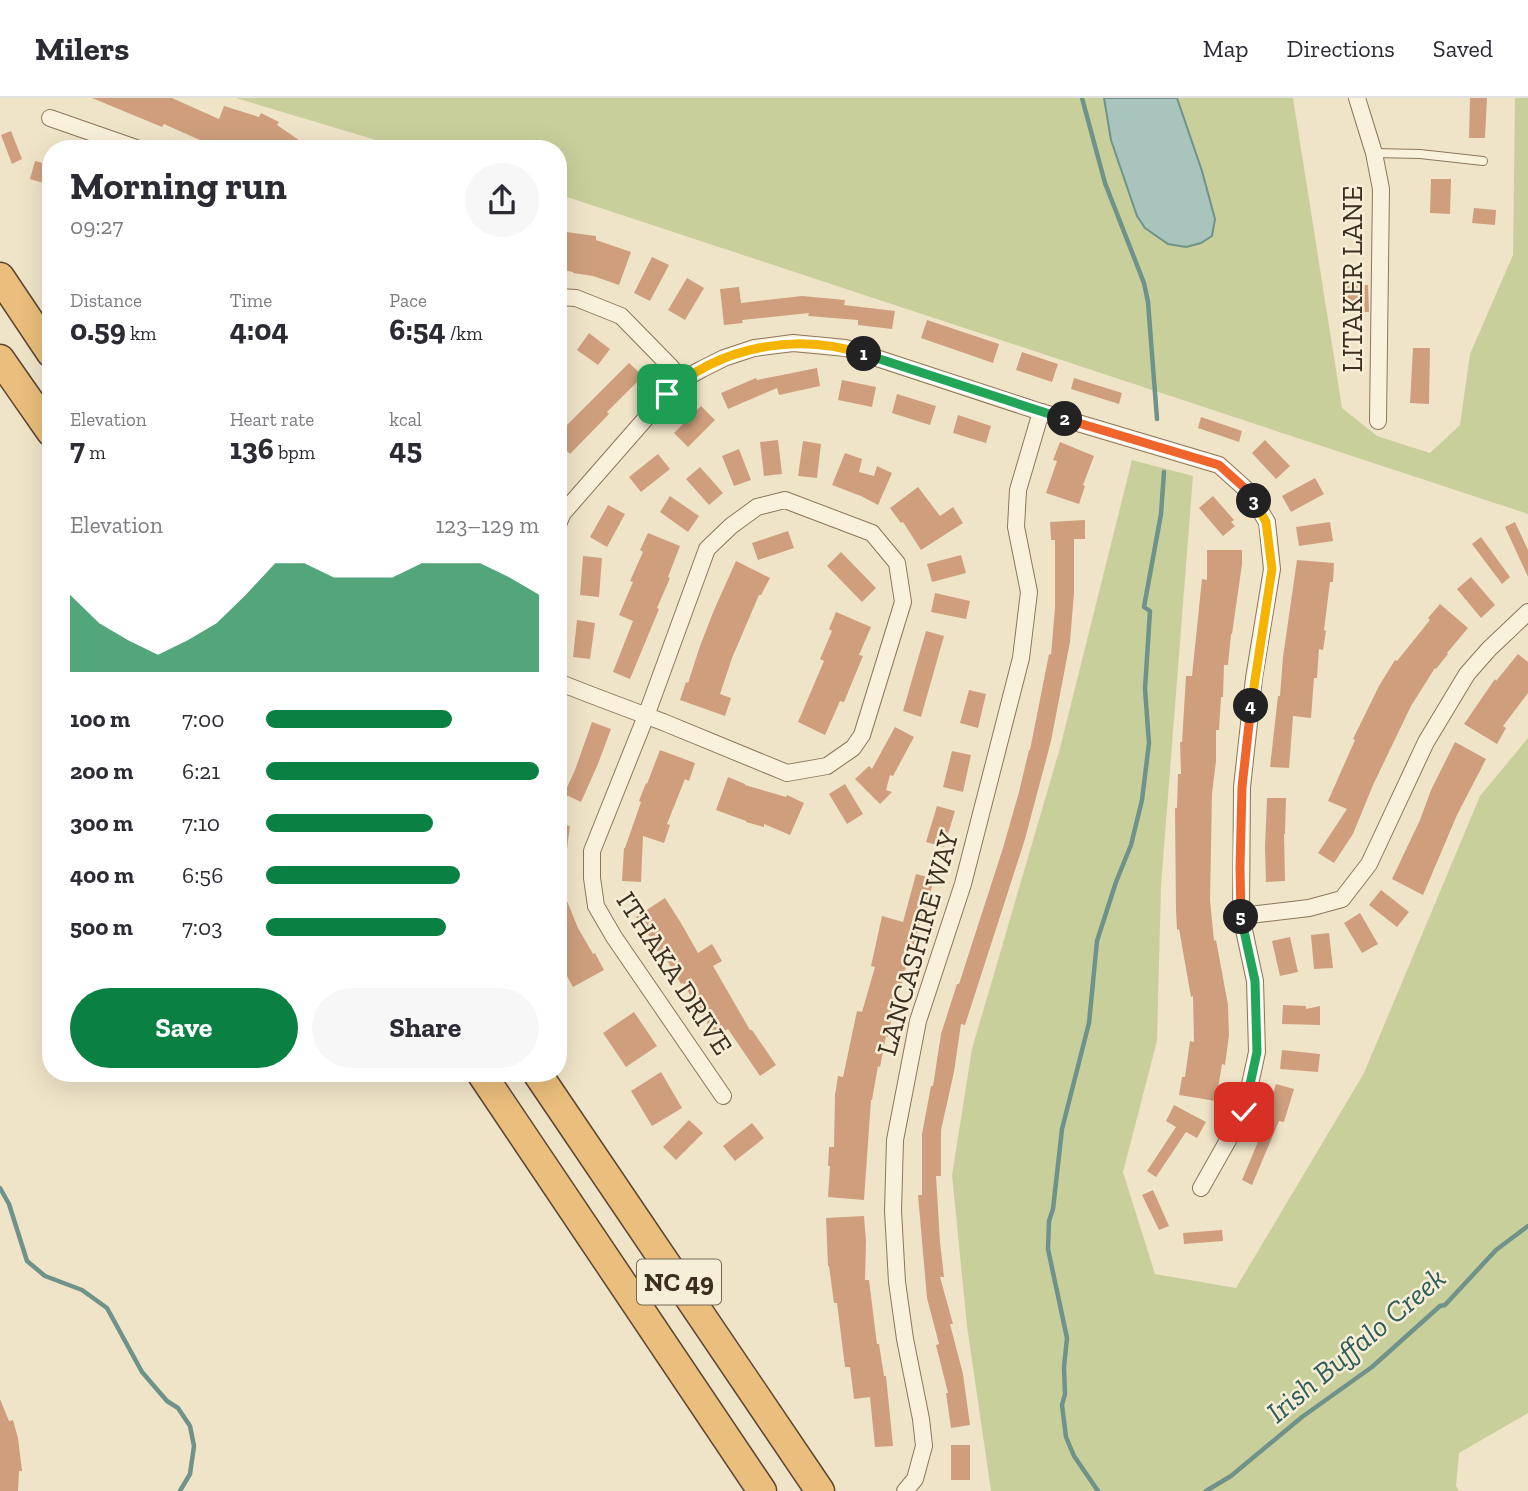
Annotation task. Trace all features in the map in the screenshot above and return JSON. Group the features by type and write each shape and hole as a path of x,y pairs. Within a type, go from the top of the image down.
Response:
{"highway":[{"path":"0,276 42,339"},
{"path":"0,359 42,419"},
{"name":"NC 49","path":"487,1082 762,1491"},
{"name":"NC 49","path":"543,1082 820,1491"}],"street":[{"name":"LITAKER LANE","path":"1357,98 1374,153 1381,189 1378,421"},
{"path":"50,118 113,140"},
{"path":"567,298 576,298 621,316 682,380"},
{"path":"567,498 682,380 724,358 754,348 793,343 846,348 1041,412 1219,465 1248,491 1266,522 1272,569 1254,678 1242,787 1241,916 1255,981 1257,1052 1244,1112 1201,1188"},
{"name":"LANCASHIRE WAY","path":"905,1491 915,1479 923,1446 921,1419 897,1282 893,1211 895,1140 918,1021 963,884 1021,658 1029,592 1016,527 1018,490 1041,412"},
{"name":"ITHAKA DRIVE","path":"646,716 787,773 827,766 853,748 862,736 903,602 897,563 872,533 785,500 757,507 707,549 646,716 592,851 596,906 614,937 723,1096"},
{"path":"1241,916 1309,908 1342,899 1369,864 1426,742 1466,674 1528,612"},
{"path":"567,686 646,716"}],"lane":[{"path":"1374,153 1420,154 1483,161"}],"green space":[{"path":"236,98 1293,98 1342,408 1377,436 1430,453 1460,425 1470,354 1513,255 1515,98 1528,98 1528,514 567,197 567,140 376,140"},
{"path":"1132,460 1193,476 1161,886 1157,1041 1123,1172 1155,1274 1236,1288 1364,1073 1480,796 1528,738 1528,1413 1459,1453 1456,1486 1459,1491 991,1491 967,1326 952,1175 972,1049 1060,748"}],"water":[{"path":"1104,98 1177,98 1215,219 1212,236 1201,243 1186,247 1168,244 1145,228 1137,216 1111,140"}],"building":[{"path":"92,98 172,98 219,119 224,106 259,117 261,113 279,122 277,125 299,140 200,140 164,124 162,127"},
{"path":"1470,98 1487,98 1485,138 1469,138"},
{"path":"11,131 22,159 12,164 1,135"},
{"path":"35,161 42,163 42,182 30,179"},
{"path":"1431,179 1451,179 1450,214 1430,213"},
{"path":"1474,208 1496,210 1495,225 1472,223"},
{"path":"567,232 596,236 596,240 631,252 619,285 567,271"},
{"path":"652,257 669,265 650,301 634,293"},
{"path":"687,278 704,288 685,320 668,310"},
{"path":"1347,285 1368,285 1369,312 1348,312"},
{"path":"739,287 741,303 802,296 845,300 844,305 895,311 892,329 858,325 858,320 808,316 809,313 742,320 743,323 724,325 720,289"},
{"path":"927,320 999,344 993,363 921,338"},
{"path":"589,333 610,349 598,365 577,350"},
{"path":"1413,348 1430,348 1429,404 1410,403"},
{"path":"1022,352 1058,364 1052,382 1016,370"},
{"path":"629,363 643,376 570,454 567,451 567,425"},
{"path":"817,368 820,386 779,395 777,388 728,409 721,393 756,378 757,380"},
{"path":"1074,378 1122,393 1119,404 1071,389"},
{"path":"842,380 876,387 872,407 838,400"},
{"path":"897,394 936,406 930,425 892,413"},
{"path":"701,406 715,420 688,447 674,433"},
{"path":"958,415 991,426 986,443 953,433"},
{"path":"1201,417 1242,431 1239,442 1198,428"},
{"path":"778,440 782,474 764,476 760,442"},
{"path":"1265,440 1290,466 1276,479 1252,453"},
{"path":"803,441 821,444 817,478 798,476"},
{"path":"1060,442 1094,456 1079,504 1046,493 1057,461 1053,460"},
{"path":"739,449 751,480 734,486 722,456"},
{"path":"845,453 862,459 859,472 874,476 877,466 892,473 878,505 832,485"},
{"path":"658,454 670,469 641,492 629,477"},
{"path":"700,467 723,493 709,505 686,479"},
{"path":"1315,478 1324,494 1291,512 1282,496"},
{"path":"918,487 940,516 953,507 963,523 921,550 903,522 901,523 890,508"},
{"path":"670,496 699,516 688,532 660,512"},
{"path":"1213,496 1234,520 1231,522 1235,526 1223,536 1199,508"},
{"path":"608,505 625,514 607,547 590,537"},
{"path":"1085,520 1085,539 1074,539 1070,642 1051,741 1025,839 965,1025 961,1024 941,1130 941,1176 936,1176 944,1277 940,1277 953,1324 950,1324 963,1374 970,1425 951,1428 948,1393 936,1345 939,1344 927,1298 918,1195 922,1195 922,1134 941,1034 1003,848 1030,750 1049,654 1051,655 1055,607 1055,540 1051,540 1050,522"},
{"path":"1330,522 1333,541 1299,546 1296,527"},
{"path":"1515,522 1528,550 1528,577 1505,527"},
{"path":"788,531 794,548 758,560 752,543"},
{"path":"648,533 680,546 657,608 659,609 630,679 613,672 633,621 619,615 633,582 630,581"},
{"path":"1481,537 1510,577 1502,584 1472,544"},
{"path":"1207,550 1242,550 1228,665 1224,665 1219,730 1216,730 1212,794 1210,900 1214,941 1216,940 1228,1005 1229,1035 1216,1101 1179,1095 1182,1077 1185,1077 1190,1041 1194,1042 1193,996 1191,997 1179,929 1177,930 1175,808 1178,774 1181,774 1180,742 1186,676 1192,676 1202,579 1207,580"},
{"path":"841,552 876,588 862,602 827,566"},
{"path":"961,555 966,573 932,582 927,564"},
{"path":"583,556 602,558 599,597 580,595"},
{"path":"1297,560 1334,563 1333,582 1330,582 1323,650 1319,649 1317,678 1314,678 1311,718 1293,716 1289,768 1270,767 1283,657"},
{"path":"736,561 770,578 759,595 720,694 731,698 725,716 680,700"},
{"path":"1471,577 1495,605 1481,618 1457,589"},
{"path":"935,593 970,601 966,619 931,612"},
{"path":"1440,604 1468,628 1435,668 1411,706 1353,834 1334,863 1318,853 1347,809 1328,801 1355,740 1353,739 1395,660 1397,661 1430,620 1428,618"},
{"path":"836,612 871,627 859,655 863,656 844,702 840,701 825,735 798,722 824,661 820,659 832,631 829,629"},
{"path":"577,620 595,623 590,659 573,657"},
{"path":"926,631 944,636 921,717 903,711"},
{"path":"1518,654 1528,662 1528,693 1503,726 1506,728 1497,744 1464,724 1495,679 1496,681"},
{"path":"969,690 986,694 978,728 960,723"},
{"path":"592,722 611,729 581,802 567,795 567,787"},
{"path":"895,727 914,737 893,776 890,775 886,790 892,792 880,804 855,779 869,766 872,769"},
{"path":"1455,742 1486,759 1457,815 1423,895 1392,879"},
{"path":"660,750 695,763 689,781 685,779 667,824 670,825 664,843 643,836 641,882 622,881 624,848 641,802 639,801"},
{"path":"952,751 971,755 963,792 943,787"},
{"path":"728,777 804,803 790,835 716,810"},
{"path":"845,784 863,814 847,824 829,794"},
{"path":"1267,798 1286,798 1285,881 1266,882"},
{"path":"937,806 955,811 944,847 926,842"},
{"path":"567,826 570,826 567,848"},
{"path":"916,874 934,879 925,913 923,912 912,944 880,1067 878,1066 871,1100 864,1200 828,1197 829,1147 834,1147 838,1076 843,1077 857,1011 862,1012 875,967 871,966 882,916 903,922"},
{"path":"1381,890 1409,912 1397,927 1369,905"},
{"path":"665,898 698,953 712,944 722,961 713,966 750,1030 776,1065 760,1076 728,1029 715,1036 683,983 681,984 664,955 661,957 636,917"},
{"path":"567,901 578,928 604,970 573,987 567,976"},
{"path":"1360,913 1378,944 1362,953 1344,923"},
{"path":"1329,933 1333,968 1314,969 1311,935"},
{"path":"1290,937 1298,972 1280,976 1272,941"},
{"path":"1283,1005 1306,1006 1306,1009 1320,1006 1320,1025 1282,1024"},
{"path":"634,1012 657,1046 626,1067 603,1033"},
{"path":"1282,1050 1320,1054 1318,1072 1280,1069"},
{"path":"661,1072 682,1108 652,1126 631,1091"},
{"path":"1276,1084 1294,1089 1284,1122 1279,1121 1252,1185 1242,1180 1268,1118 1266,1117"},
{"path":"1174,1105 1206,1122 1197,1138 1186,1132 1156,1177 1147,1171 1176,1127 1166,1121"},
{"path":"689,1120 703,1133 676,1160 663,1147"},
{"path":"752,1123 764,1138 735,1161 723,1146"},
{"path":"1153,1190 1169,1226 1159,1230 1142,1195"},
{"path":"864,1216 865,1280 869,1280 877,1344 886,1376 893,1446 875,1447 870,1397 854,1399 850,1367 845,1367 837,1303 834,1303 828,1266 826,1218"},
{"path":"1222,1230 1223,1241 1184,1244 1183,1233"},
{"path":"0,1399 9,1421 13,1420 18,1438 22,1471 19,1471 18,1491 0,1491"},
{"path":"951,1445 970,1445 970,1480 951,1480"}],"waterway":[{"path":"1082,98 1105,183 1144,283 1148,302 1157,419"},
{"path":"1098,1491 1074,1456 1066,1437 1062,1405 1065,1394 1067,1338 1048,1249 1049,1221 1053,1209 1062,1129 1089,1023 1097,941 1131,845 1142,800 1149,743 1145,689 1150,611 1144,607 1161,514 1164,472"},
{"path":"0,1188 9,1204 27,1261 45,1276 82,1290 107,1308 142,1372 167,1401 178,1408 190,1426 194,1446 190,1474 180,1491"},
{"name":"Irish Buffalo Creek","path":"1206,1491 1231,1476 1302,1417 1372,1367 1440,1306 1445,1305 1496,1250 1528,1226"}],"route":[{"path":"667,394 682,380 702,369 754,348 793,343 846,348 1041,412 1219,465 1248,491 1266,522 1272,569 1254,678 1242,787 1241,916 1255,981 1257,1052 1244,1112"}]}
